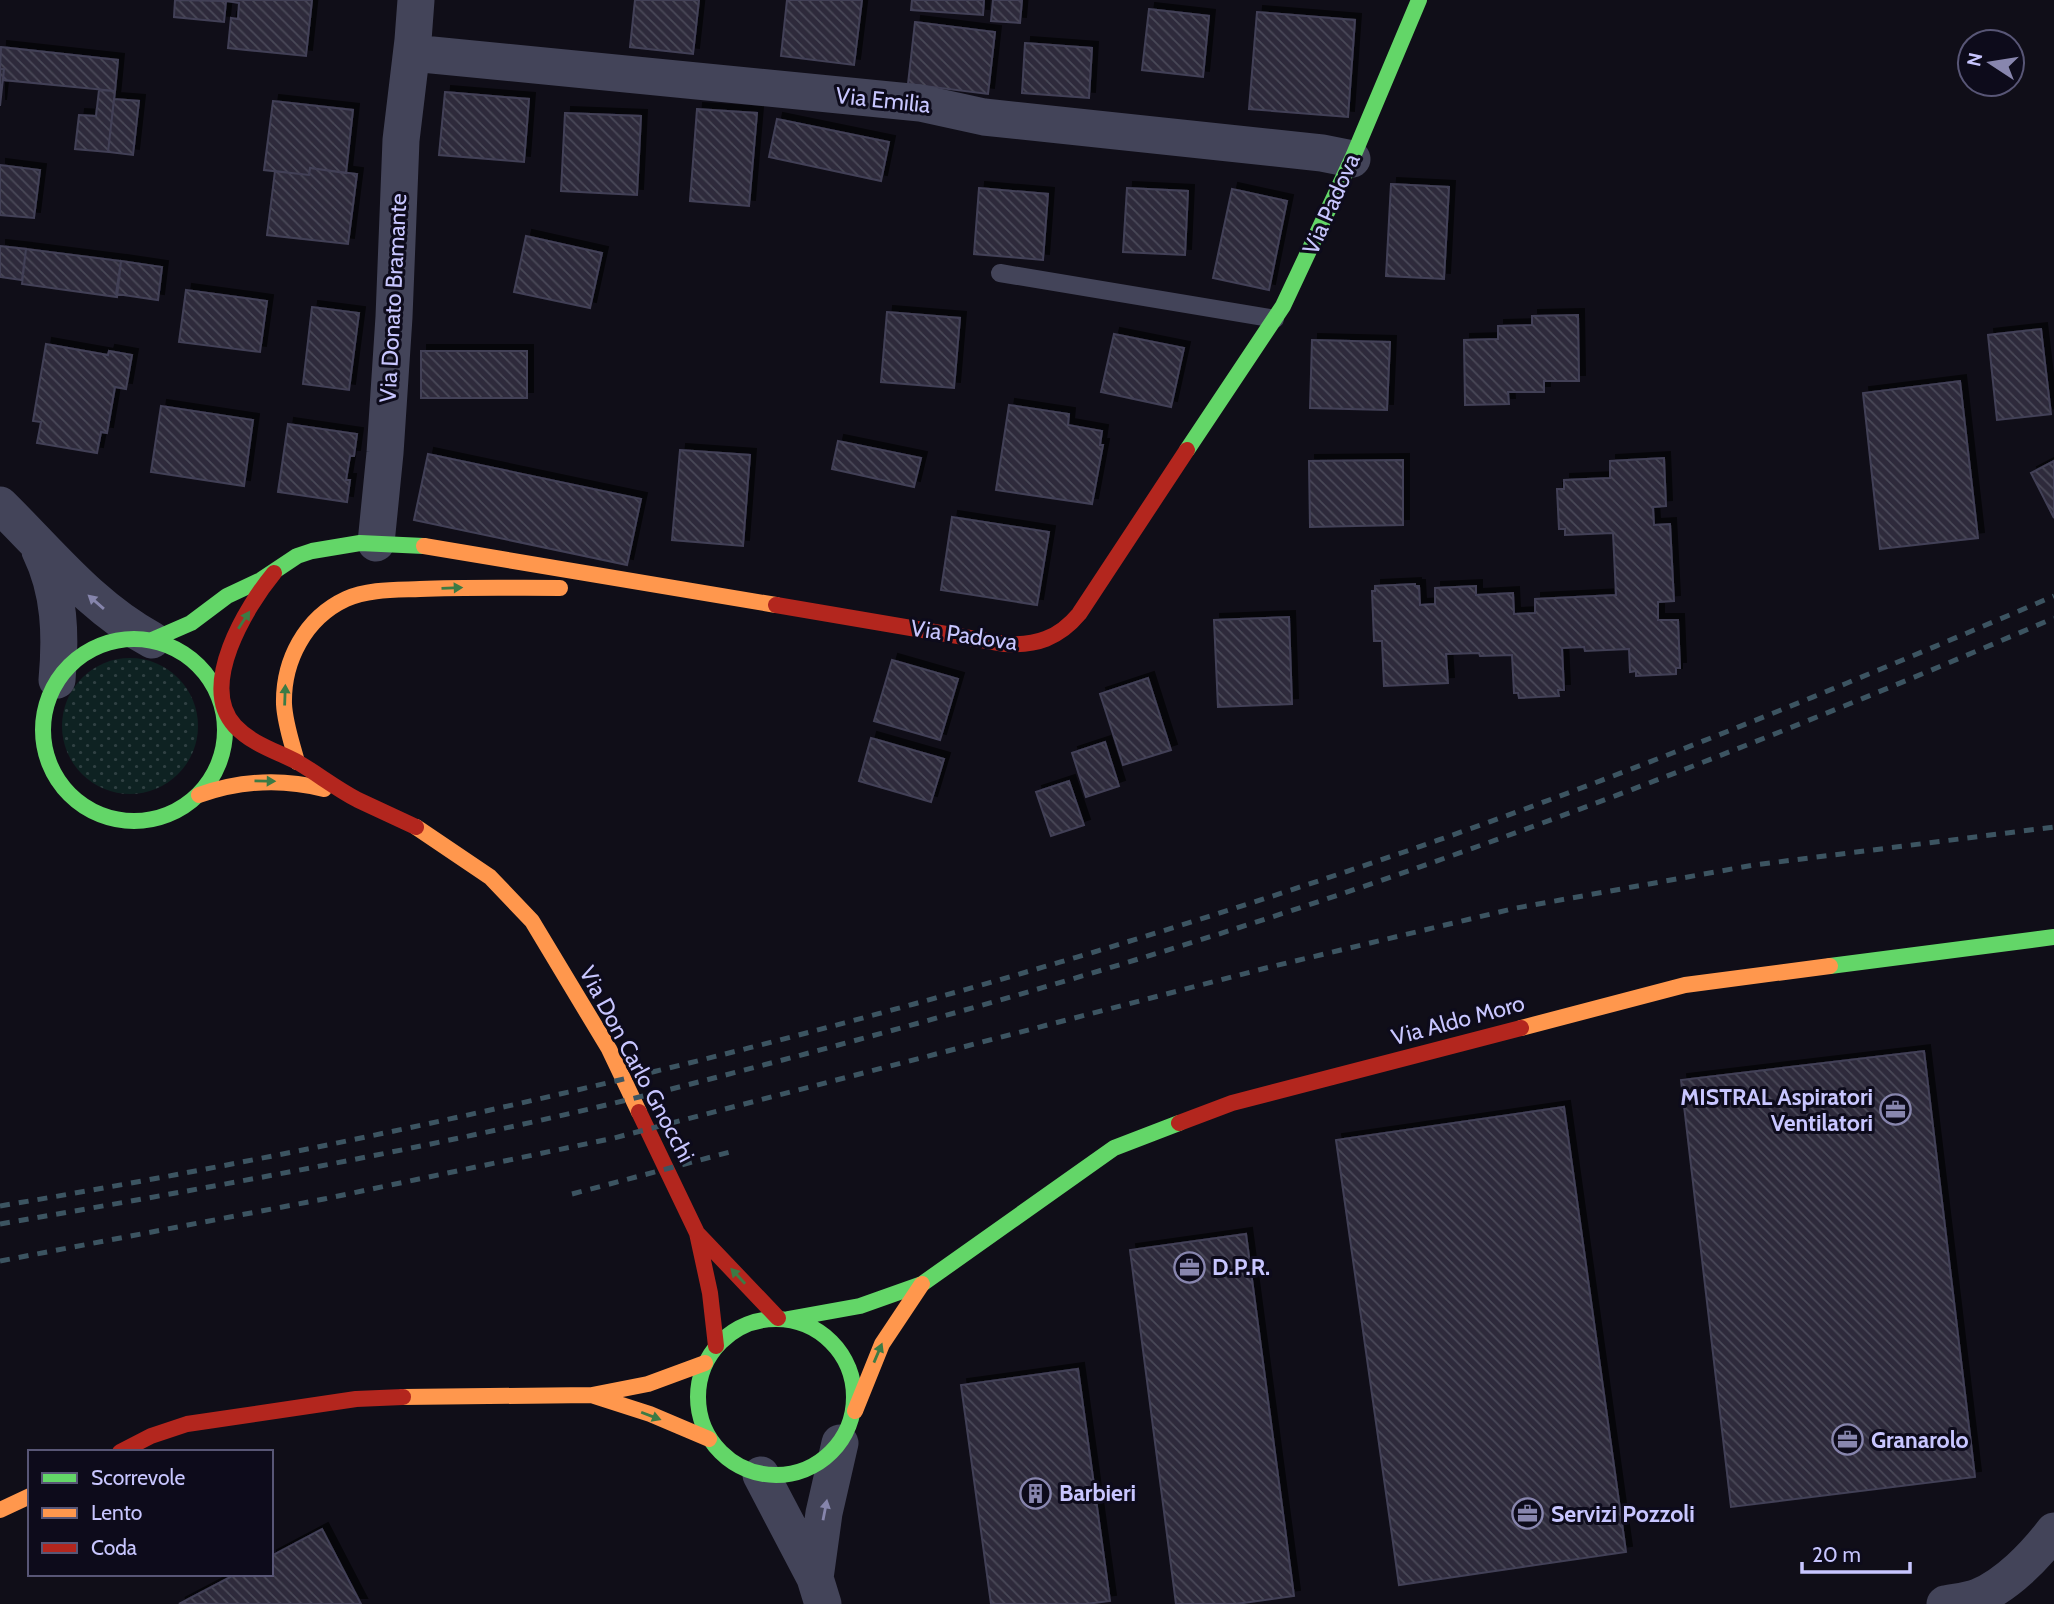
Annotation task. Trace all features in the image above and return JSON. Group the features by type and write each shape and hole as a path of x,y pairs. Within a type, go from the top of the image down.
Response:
{"street":[{"name":"Via Donato Bramante","path":"376,543 394,317 401,140 416,0"},
{"name":"Via Padova","path":"152,640 191,623 227,596 274,573 297,556 344,544 376,543 424,546 1005,644 1025,645 1049,640 1071,625 1079,614 1275,319 1307,258 1352,159 1419,0"},
{"name":"Via Emilia","path":"412,53 920,103 984,117 1308,151 1352,159"},
{"path":"0,505 83,591 109,613 152,640"},
{"path":"35,541 47,567 61,640 57,680 46,708 43,737 50,766 66,791 89,809 117,820 146,821 175,812 199,795 224,785 267,780 320,787 356,799"},
{"path":"199,795 216,769 225,739 222,675 228,649 264,585 274,573"},
{"path":"297,762 285,714 287,673 302,635 317,618 336,604 368,594 410,590 482,587 577,588 644,583"},
{"path":"57,680 75,660 98,645 125,638 152,640 177,648 198,663 214,684 223,708"},
{"name":"Via Don Carlo Gnocchi","path":"223,708 235,726 261,746 297,762 356,799 421,829 490,877 532,921 609,1049 698,1233 710,1293 716,1346"},
{"name":"Via Aldo Moro","path":"783,1319 860,1306 922,1284 1114,1148 1232,1103 1685,985 2054,937"},
{"name":"Via Don Carlo Gnocchi","path":"698,1233 783,1319"},
{"name":"Via Aldo Moro","path":"847,1429 882,1344 922,1284"},
{"path":"819,1591 824,1513 847,1429 855,1390 848,1364 833,1343 813,1327 783,1319 755,1321 733,1331 716,1346 705,1363 698,1388 699,1415 709,1439 723,1456 740,1468 761,1475 783,1476 806,1471 825,1459 847,1429"},
{"path":"124,1450 151,1436 187,1424 356,1399 592,1395 648,1384 705,1363"},
{"path":"592,1395 709,1439"},
{"path":"761,1475 819,1591"},
{"path":"0,1510 28,1497"},
{"path":"1945,1604 1978,1598 2004,1581 2040,1550 2054,1531"}],"lane":[{"path":"1000,273 1275,319"}],"green space":[{"path":"130,658 156,663 178,678 193,700 198,726 193,752 178,774 156,789 130,794 104,789 82,774 67,752 62,726 67,700 82,678 104,663"}],"building":[{"path":"175,0 226,1 224,22 174,17"},
{"path":"221,0 312,0 306,56 228,48 231,18 238,19 239,3"},
{"path":"635,0 699,0 693,54 630,47"},
{"path":"787,0 862,0 854,65 781,56"},
{"path":"912,0 984,0 983,15 911,10"},
{"path":"993,0 1022,0 1020,23 991,21"},
{"path":"1149,9 1209,16 1203,77 1142,70"},
{"path":"1257,12 1355,20 1348,117 1249,109"},
{"path":"915,22 995,32 988,94 908,84"},
{"path":"1025,43 1092,48 1089,98 1022,93"},
{"path":"1,47 118,60 115,91 3,80 4,69 0,69"},
{"path":"0,69 4,69 0,106"},
{"path":"99,90 115,91 108,152 75,149 79,115 96,116"},
{"path":"445,92 529,99 524,162 439,155"},
{"path":"114,99 139,101 133,155 108,152"},
{"path":"273,101 353,110 346,173 310,168 309,175 264,170"},
{"path":"697,109 757,113 749,206 690,201"},
{"path":"565,113 641,116 637,195 561,191"},
{"path":"777,119 889,142 881,181 769,157"},
{"path":"0,165 40,170 34,218 0,215"},
{"path":"310,168 357,174 348,244 267,235 275,171 309,175"},
{"path":"1391,184 1449,187 1444,279 1386,276"},
{"path":"979,188 1048,194 1043,260 974,254"},
{"path":"1127,188 1188,191 1185,255 1123,252"},
{"path":"1232,189 1287,201 1269,290 1213,278"},
{"path":"526,236 602,253 590,308 514,292"},
{"path":"0,246 26,249 22,280 0,277"},
{"path":"26,249 121,261 117,297 22,284"},
{"path":"121,261 162,267 158,300 116,294"},
{"path":"186,290 267,301 260,352 179,342"},
{"path":"312,307 359,313 349,390 303,384"},
{"path":"887,312 960,318 954,388 881,382"},
{"path":"1578,315 1579,381 1544,381 1544,392 1508,392 1509,404 1465,405 1464,340 1498,339 1498,326 1532,325 1532,316"},
{"path":"2041,329 2051,414 1997,420 1988,335"},
{"path":"1114,334 1184,348 1171,407 1101,392"},
{"path":"1312,340 1390,342 1387,410 1310,408"},
{"path":"46,344 108,355 109,351 132,355 126,389 115,387 107,433 101,432 97,453 37,443 41,422 33,421"},
{"path":"421,351 527,351 527,398 421,398"},
{"path":"1960,381 1978,538 1880,549 1863,393"},
{"path":"1009,405 1069,414 1068,425 1102,431 1100,445 1103,445 1092,504 996,490"},
{"path":"161,406 253,420 244,486 151,472"},
{"path":"288,424 357,434 354,456 350,456 346,480 350,480 347,502 278,492"},
{"path":"838,441 921,458 914,487 832,469"},
{"path":"680,450 750,455 743,546 672,540"},
{"path":"428,454 641,499 627,565 414,520"},
{"path":"1664,458 1666,506 1653,507 1654,525 1670,524 1674,601 1658,602 1658,620 1678,620 1680,668 1676,668 1676,674 1636,676 1636,671 1630,672 1629,649 1585,651 1584,647 1562,648 1564,690 1558,690 1559,696 1519,698 1518,693 1514,693 1512,655 1480,656 1479,653 1446,654 1448,683 1384,686 1382,641 1374,641 1372,591 1375,591 1375,586 1415,584 1419,586 1420,605 1435,604 1435,588 1476,586 1476,595 1513,593 1514,614 1535,613 1535,599 1616,595 1613,533 1565,535 1565,529 1559,529 1557,489 1564,489 1564,480 1610,478 1610,461"},
{"path":"1403,460 1403,525 1310,527 1309,461"},
{"path":"2054,461 2054,518 2031,473"},
{"path":"952,517 1049,532 1037,605 941,590"},
{"path":"1289,617 1292,704 1218,707 1214,620"},
{"path":"892,660 958,679 940,740 874,721"},
{"path":"1148,678 1171,750 1123,765 1100,694"},
{"path":"871,738 944,759 931,802 859,781"},
{"path":"1105,742 1119,786 1086,797 1072,753"},
{"path":"1069,781 1084,825 1051,836 1036,792"},
{"path":"1924,1051 1975,1477 1731,1507 1681,1080"},
{"path":"1564,1107 1626,1552 1399,1585 1336,1140"},
{"path":"1246,1234 1294,1596 1236,1604 1176,1604 1130,1250"},
{"name":"Barbieri","path":"1078,1369 1110,1601 1086,1604 991,1604 961,1385"},
{"path":"322,1529 361,1604 179,1604 232,1576 273,1576 273,1555"}],"railway":[{"path":"0,1206 178,1174 532,1101 883,1013 1057,963 1401,853 1566,794 1811,698 2054,596"},
{"path":"0,1224 259,1178 517,1126 687,1085 1052,985 1232,930 1411,870 1574,811 1815,718 2054,618"},
{"path":"0,1261 324,1199 614,1138 1266,968 1516,908 1754,865 2054,827"},
{"path":"572,1194 730,1152"}],"traffic: fast":[{"path":"1187,450 1283,306 1352,159 1419,0"},
{"path":"152,640 191,623 227,596 261,580 297,556 360,543 424,546"},
{"path":"134,639 169,646 198,666 218,695 225,730 218,765 198,794 169,814 134,821 99,814 70,794 50,765 43,730 50,695 70,666 99,646 134,639"},
{"path":"1830,966 2054,937"},
{"path":"788,1319 860,1306 922,1284 1114,1148 1179,1123"},
{"path":"776,1319 806,1325 831,1342 848,1367 854,1397 848,1427 831,1452 806,1469 776,1475 746,1469 721,1452 704,1427 698,1397 704,1367 721,1342 746,1325 776,1319"}],"traffic: slow":[{"path":"424,546 776,605"},
{"path":"297,762 284,704 288,672 299,642 319,617 332,607 363,593 382,591 560,588"},
{"path":"199,795 230,786 261,782 292,783 324,789"},
{"path":"416,827 490,877 532,921 609,1049 639,1112"},
{"path":"1521,1028 1685,985 1830,966"},
{"path":"855,1411 882,1344 922,1284"},
{"path":"403,1397 592,1395 648,1384 705,1363"},
{"path":"594,1396 650,1414 709,1439"},
{"path":"0,1510 28,1497"}],"traffic: jam":[{"path":"776,605 1005,644 1027,644 1046,639 1063,629 1079,614 1187,450"},
{"path":"274,573 251,606 230,647 222,690 225,709 235,726 250,738 299,763 358,800 416,827"},
{"path":"1179,1123 1232,1103 1521,1028"},
{"path":"639,1112 697,1233 710,1293 716,1346"},
{"path":"697,1233 778,1318"},
{"path":"124,1450 151,1436 187,1424 356,1399 403,1397"}],"place":[{"name":"MISTRAL Aspiratori Ventilatori","path":"1896,1110"},
{"name":"D.P.R.","path":"1189,1267"},
{"name":"Granarolo","path":"1848,1440"},
{"name":"Barbieri","path":"1036,1493"},
{"name":"Servizi Pozzoli","path":"1528,1514"}]}
